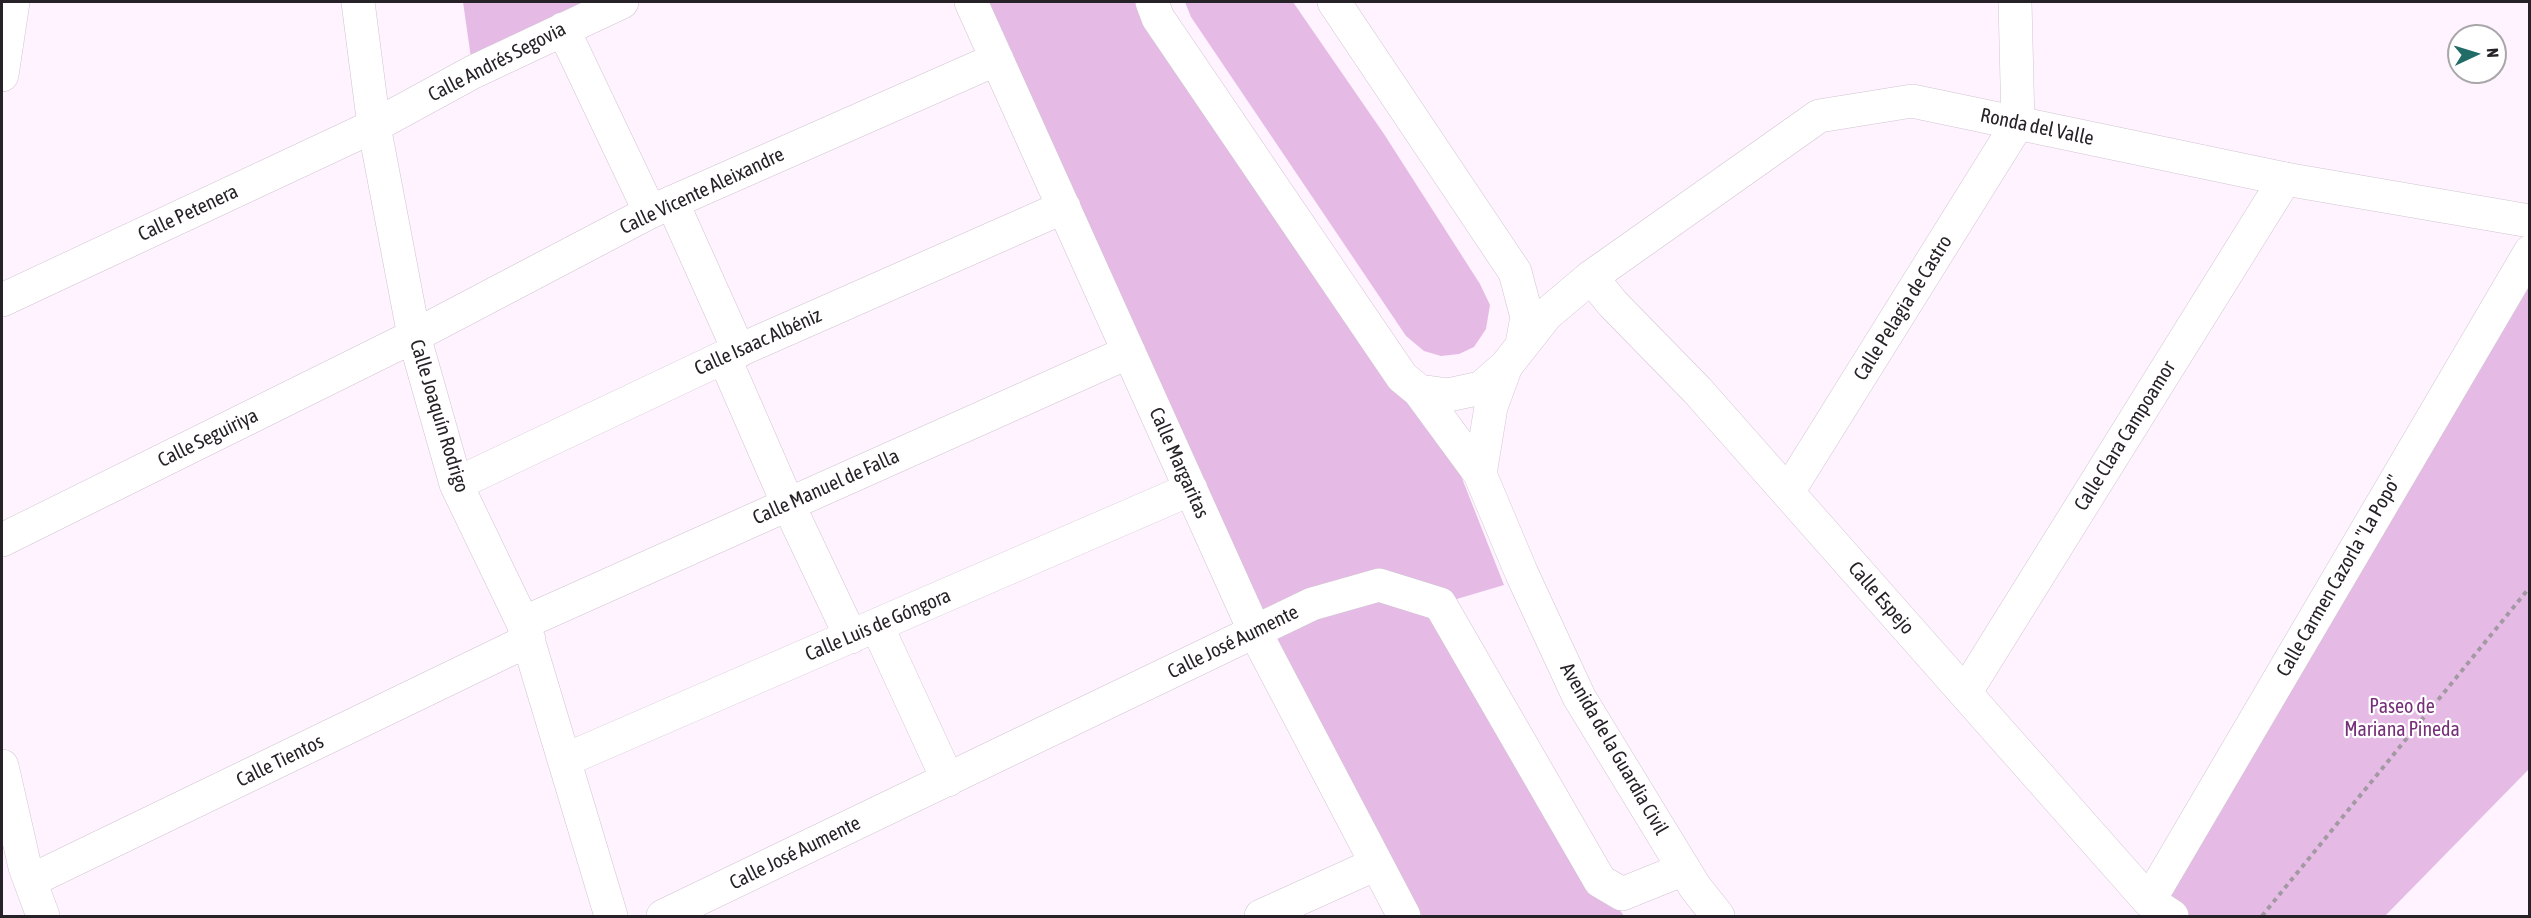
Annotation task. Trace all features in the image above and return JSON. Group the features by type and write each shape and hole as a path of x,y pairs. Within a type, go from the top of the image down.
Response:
{"street":[{"path":"2,75 13,2"},
{"name":"Calle Joaquín Rodrigo","path":"358,2 374,126 414,336 456,484 526,632 611,916"},
{"name":"Calle Andrés Segovia","path":"374,126 473,72 622,2"},
{"name":"Calle Margaritas","path":"971,2 1255,632 1404,916"},
{"name":"Avenida de la Guardia Civil","path":"1152,2 1158,18 1402,377 1419,391 1480,474 1522,574 1579,696 1684,869 1718,916"},
{"path":"1334,2 1515,272 1527,317 1514,355 1491,407 1480,474"},
{"path":"2015,2 2018,123"},
{"path":"563,29 661,207 731,354 788,504 864,631 948,780"},
{"name":"Calle Vicente Aleixandre","path":"414,336 661,207 997,59"},
{"name":"Ronda del Valle","path":"1514,355 1548,314 1591,277 1819,116 1912,101 2285,179 2529,221"},
{"name":"Calle Pelagia de Castro","path":"1788,492 2018,123"},
{"name":"Calle Petenera","path":"2,300 374,126"},
{"name":"Calle Clara Campoamor","path":"1965,693 2285,179"},
{"name":"Calle Isaac Albéniz","path":"456,484 731,354 1064,207"},
{"name":"Calle Carmen Cazorla \"La Popo\"","path":"2161,909 2529,252"},
{"name":"Ronda del Valle","path":"1515,272 1544,283 1565,285 1591,277"},
{"name":"Calle Espejo","path":"1591,277 1613,304 1697,390 1965,693 2161,909"},
{"name":"Calle Seguiriya","path":"2,540 414,336"},
{"name":"Calle Manuel de Falla","path":"526,632 788,504 1129,352"},
{"path":"1419,391 1448,395 1481,388 1514,355"},
{"name":"Calle Luis de Góngora","path":"565,760 1191,489"},
{"name":"Calle José Aumente","path":"663,916 1312,604 1379,585 1440,604 1600,881 1622,894 1684,869"},
{"name":"Calle Tientos","path":"30,881 526,632"},
{"path":"2,766 30,881 43,916"},
{"path":"1261,916 1376,864"}],"path":[{"path":"2262,916 2529,587"}],"green space":[{"path":"463,2 622,2 473,72"},
{"path":"971,2 1152,2 1441,425 1504,585 1440,604 1600,881 1624,916 1404,916"},
{"path":"1185,2 1293,2 1384,134 1480,284 1490,305 1486,329 1474,347 1459,354 1441,356 1424,351 1406,336 1191,17"},
{"name":"Paseo de Mariana Pineda","path":"2529,252 2529,769 2385,916 2172,916 2149,901"}]}
